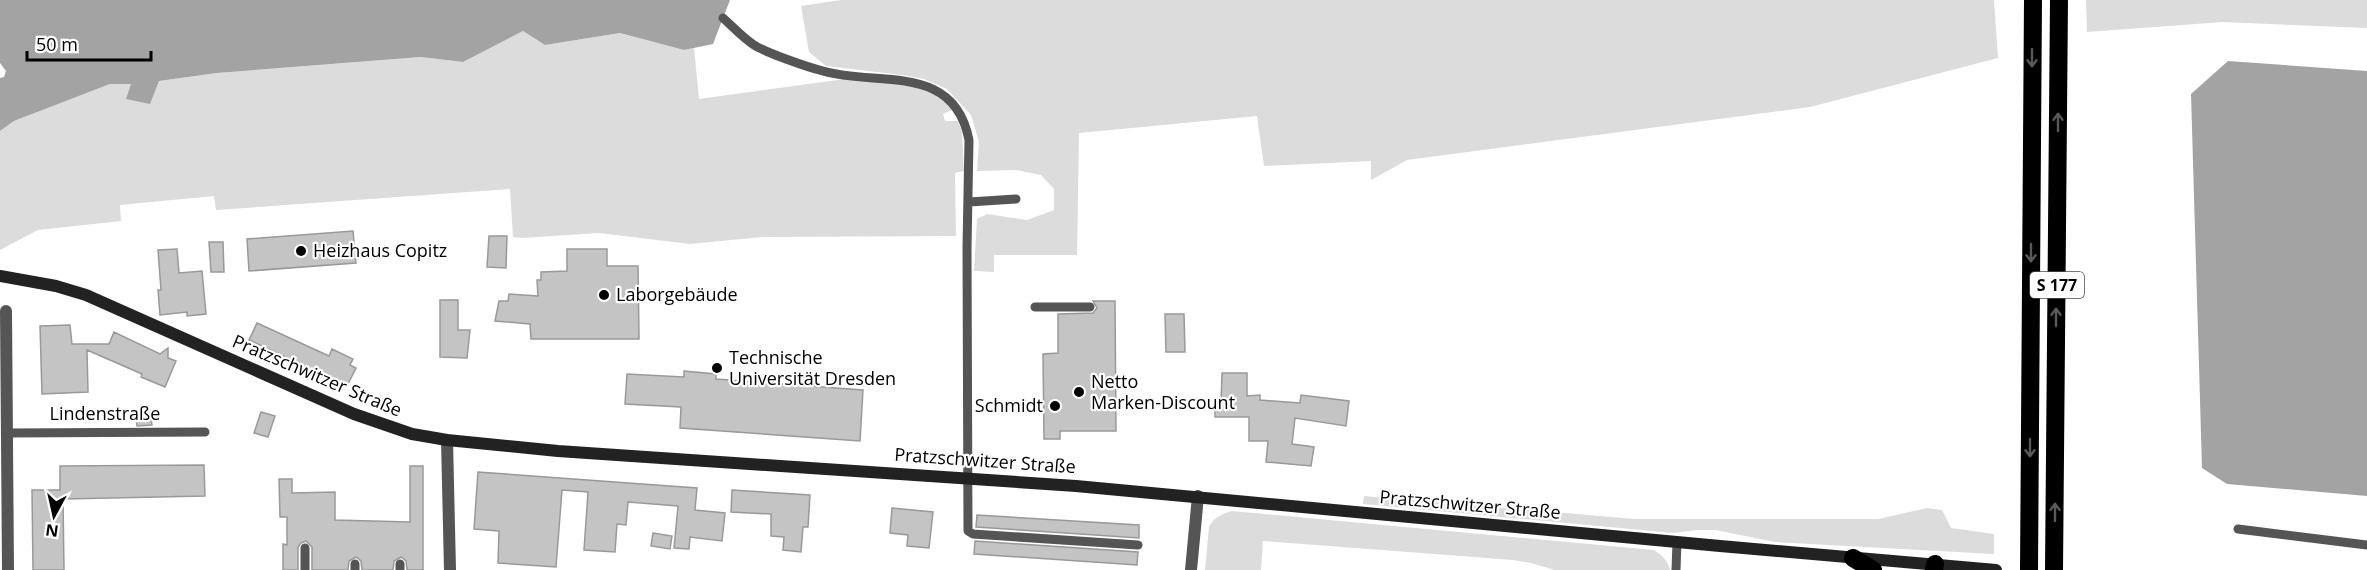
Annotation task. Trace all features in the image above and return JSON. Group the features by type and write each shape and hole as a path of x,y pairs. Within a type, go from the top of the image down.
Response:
{"highway":[{"name":"S 177","path":"2029,570 2033,0"},
{"name":"S 177","path":"2054,570 2059,0"},
{"path":"1853,558 1873,570"}],"street":[{"name":"Pratzschwitzer Straße","path":"0,276 56,286 86,295 354,414 412,434 447,441 558,451 969,477 1198,496 1934,567 1996,570"},
{"path":"6,311 8,570"},
{"path":"447,441 450,570"},
{"path":"1191,570 1198,496"}],"lane":[{"path":"723,18 755,45 824,72 909,81 948,96 966,123 970,162 967,259 968,531 973,534 1138,544"},
{"path":"969,202 1016,199"},
{"path":"1035,307 1090,307"},
{"name":"Lindenstraße","path":"6,433 205,432"},
{"path":"2238,529 2367,545"},
{"path":"1676,570 1677,542"},
{"path":"305,548 305,570"}],"shaded area":[{"path":"0,0 730,0 713,44 684,50 620,33 545,45 523,31 463,62 421,57 217,73 159,81 150,104 126,99 131,84 110,84 14,121 0,131 0,78 4,77 6,71 0,63"},
{"path":"841,0 1994,0 1998,58 1810,107 1407,160 1371,180 1371,161 1264,166 1257,116 1079,133 1077,255 994,255 994,272 974,271 977,219 987,214 1027,220 1054,210 1054,189 1041,175 1016,170 977,171 979,142 971,115 947,89 924,79 826,66 809,52 801,6"},
{"path":"2086,0 2367,0 2367,28 2223,22 2087,32"},
{"path":"523,31 545,45 620,33 684,50 694,48 699,99 845,79 909,85 934,94 946,102 952,110 943,114 945,121 958,121 962,132 964,171 955,173 956,236 762,237 690,244 599,233 522,238 513,237 510,189 216,210 214,196 120,205 121,221 38,230 0,250 0,131 14,121 110,84 421,57 463,62"},
{"path":"2228,61 2367,71 2367,496 2227,484 2202,468 2191,94"},
{"path":"1364,496 1635,519 1878,519 1927,508 1942,510 1951,528 1994,534 1994,554 1775,542 1715,530 1673,533 1363,504"},
{"path":"1232,511 1654,550 1664,558 1670,570 1555,570 1513,560 1263,541 1261,570 1205,570 1209,527 1219,516"}],"building":[{"name":"Heizhaus Copitz","path":"353,231 356,263 249,271 247,239"},
{"path":"489,236 507,236 506,268 487,267"},
{"path":"209,242 223,242 224,272 211,272"},
{"path":"177,249 179,273 202,271 206,314 187,316 187,312 160,315 158,250"},
{"name":"Laborgebäude","path":"567,249 607,249 607,266 638,266 639,339 531,339 530,324 495,321 499,301 508,301 509,294 538,296 537,280 541,280 541,272 567,271"},
{"path":"440,300 458,300 458,330 470,330 467,358 440,357"},
{"name":"Netto Marken-Discount","path":"1093,301 1115,301 1116,431 1060,431 1060,439 1044,439 1043,354 1058,353 1058,314 1093,313 1097,308"},
{"path":"1165,314 1184,314 1185,352 1166,352"},
{"path":"257,323 329,356 332,349 353,359 350,365 356,368 347,386 249,340"},
{"path":"70,325 72,344 109,344 114,332 160,354 168,348 168,358 176,361 165,387 141,377 142,374 87,350 88,392 42,394 40,326"},
{"path":"684,371 716,374 716,379 863,390 860,441 680,428 681,407 625,404 627,374 684,377"},
{"path":"1222,373 1247,373 1247,396 1260,395 1260,400 1300,403 1301,395 1349,401 1346,426 1295,418 1292,444 1314,447 1311,466 1266,462 1268,441 1249,441 1249,417 1215,417 1215,404 1221,404"},
{"path":"150,410 152,425 137,426 135,411"},
{"path":"261,412 275,416 268,437 254,433"},
{"path":"204,465 205,496 63,499 64,570 33,570 32,490 60,490 60,466"},
{"path":"410,466 423,466 423,570 407,570 406,561 401,557 394,561 393,570 362,570 361,561 356,557 349,561 348,570 312,570 312,547 306,541 298,547 298,570 283,570 283,544 287,545 287,517 280,517 279,479 292,479 292,493 335,492 335,520 410,522"},
{"path":"478,472 697,488 695,510 725,513 722,541 690,537 689,549 674,548 678,506 628,502 626,525 617,524 615,552 584,550 588,492 562,490 556,567 498,563 499,531 474,529"},
{"path":"732,490 810,495 808,527 803,527 801,552 783,550 784,537 771,536 771,514 731,512"},
{"path":"892,508 933,512 929,548 907,546 908,535 890,533"},
{"path":"977,515 1139,525 1139,538 976,527"},
{"path":"653,533 672,536 670,549 651,546"},
{"path":"975,541 1138,552 1137,565 974,554"}],"place":[{"name":"Heizhaus Copitz","path":"301,251"},
{"name":"Laborgebäude","path":"604,295"},
{"name":"Technische Universität Dresden","path":"717,368"},
{"name":"Netto Marken-Discount","path":"1079,392"},
{"name":"Schmidt","path":"1055,406"}]}
